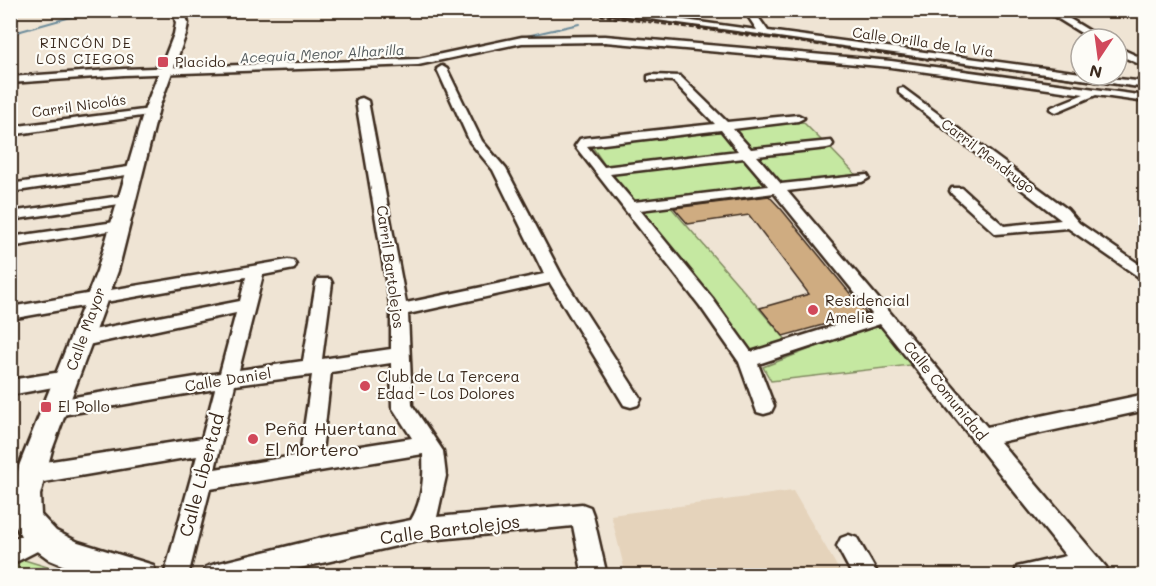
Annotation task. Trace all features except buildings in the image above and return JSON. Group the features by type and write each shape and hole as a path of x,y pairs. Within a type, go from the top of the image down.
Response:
{"main road":[{"name":"Calle Mayor","path":"40,537 29,525 18,503 32,474 98,299 122,225 151,112 180,34 182,20 178,10"},
{"path":"40,537 58,548 142,576"}],"street":[{"name":"Calle Orilla de la Vía","path":"589,10 658,15 765,34 1146,85"},
{"path":"748,10 765,34"},
{"path":"1048,10 1077,27"},
{"path":"10,81 73,75 418,62 522,40 623,40 810,55 1146,99"},
{"path":"1129,56 1146,64"},
{"path":"442,69 476,142 499,169 554,277 631,399"},
{"name":"Calle Comunidad","path":"652,78 676,78 723,125 884,316 1092,570"},
{"path":"1056,109 1088,96 1091,94 1090,91"},
{"name":"Carril Mendrugo","path":"903,92 1062,212 1072,223 1146,277"},
{"name":"Carril Bartolejos","path":"362,101 399,309 402,406 433,451 435,476 428,513 418,530"},
{"name":"Carril Nicolás","path":"10,130 151,112"},
{"path":"765,406 747,360 706,302 581,146 584,142 798,118"},
{"path":"601,171 826,144"},
{"path":"10,188 135,170"},
{"path":"630,207 861,178"},
{"path":"957,191 1001,231 1072,223"},
{"path":"10,216 128,199"},
{"path":"10,242 122,225"},
{"path":"10,313 288,265"},
{"name":"Calle Libertad","path":"176,576 255,270"},
{"path":"399,309 554,277"},
{"path":"310,463 324,283"},
{"path":"83,339 247,305"},
{"path":"747,360 884,316"},
{"name":"Calle Daniel","path":"56,408 228,379 400,355"},
{"path":"10,388 68,378"},
{"path":"982,436 1146,402"},
{"path":"201,481 427,444"},
{"path":"32,474 211,445"},
{"name":"Calle Bartolejos","path":"215,576 321,550 418,530 582,515 595,576"},
{"path":"10,554 40,537"},
{"path":"849,546 867,576"},
{"path":"1026,576 1092,570"}],"shaded area":[{"path":"793,491 842,575 626,575 611,515"}],"green space":[{"path":"803,122 822,141 751,150 733,129"},
{"path":"718,129 737,151 606,167 591,145"},
{"path":"828,146 858,177 778,184 754,154"},
{"path":"743,157 766,185 632,202 610,174"},
{"path":"668,204 788,342 750,351 638,208"},
{"path":"881,322 911,365 771,381 763,367"},
{"path":"18,558 73,575 11,576 11,560"}],"waterway":[{"path":"10,34 96,10"},
{"name":"Acequia Menor Alharilla","path":"518,38 579,24"}],"railway":[{"path":"558,10 1146,89"}],"place":[{"name":"Placido","path":"163,62"},
{"name":"Residencial Amelie","path":"813,310"},
{"name":"Club de La Tercera Edad - Los Dolores","path":"365,386"},
{"name":"El Pollo","path":"46,407"},
{"name":"Peña Huertana El Mortero","path":"253,439"}],"district":[{"name":"RINCÓN DE LOS CIEGOS","path":"86,52"}]}
